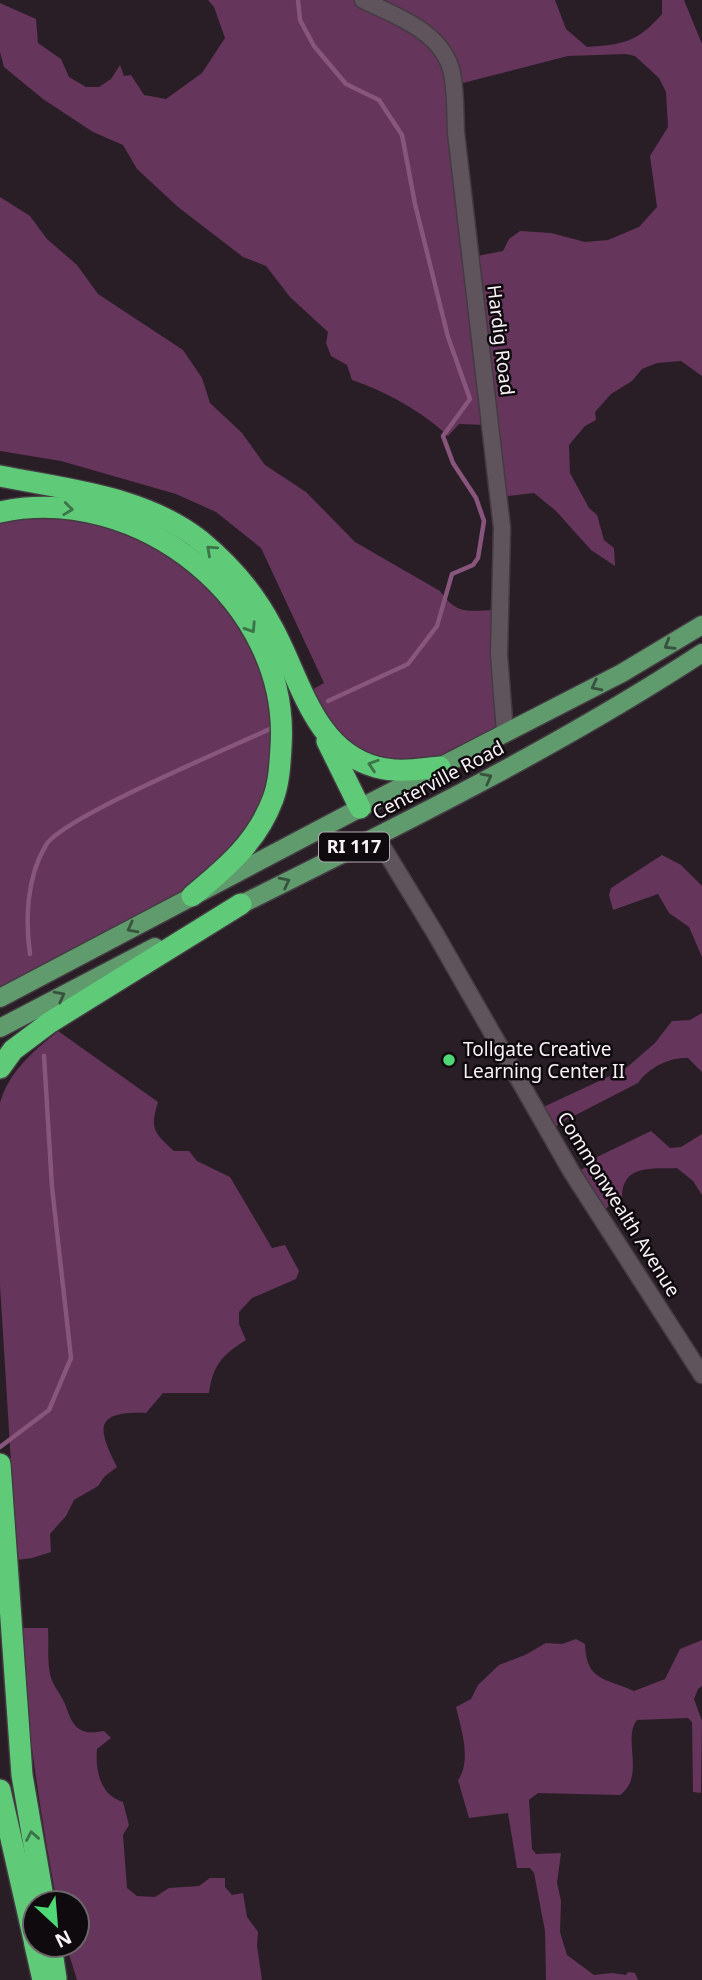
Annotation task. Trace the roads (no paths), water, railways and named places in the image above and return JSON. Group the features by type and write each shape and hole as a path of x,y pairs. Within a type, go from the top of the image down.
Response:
{"highway":[{"path":"0,476 125,502 166,519 200,541 230,568 254,596 273,627 360,808"},
{"path":"0,512 36,507 65,508 98,513 134,526 170,544 204,570 229,597 254,631 271,665 280,701 281,758 274,798 247,846 228,867 192,896"},
{"path":"320,727 337,746 374,767 397,771 440,767"},
{"path":"0,1068 13,1050 49,1023 241,904"},
{"path":"0,1464 22,1775 42,1889"},
{"path":"0,1790 22,1889"},
{"path":"38,1959 43,1980"},
{"path":"53,1959 56,1980"}],"main road":[{"name":"Centerville Road","path":"0,998 622,673 702,625"},
{"name":"Centerville Road","path":"0,1028 376,836 564,736 650,687 702,653"},
{"path":"360,808 376,836"}],"street":[{"name":"Hardig Road","path":"363,0 429,35 444,52 452,73 456,99 456,133 502,528 499,655 505,733"},
{"name":"Commonwealth Avenue","path":"376,836 435,933 570,1171 702,1374"}],"waterway":[{"path":"298,0 300,20 314,46 346,84 379,100 402,135 415,204 448,337 470,399 443,436 453,463 476,498 484,521 478,558 473,565 452,574 437,626 408,664 328,701"},
{"path":"30,954 28,912 31,884 46,845 59,833 114,801 272,728"},
{"path":"0,1447 49,1410 71,1358 52,1187 44,1056"}],"place":[{"name":"Tollgate Creative Learning Center II","path":"449,1060"}]}
